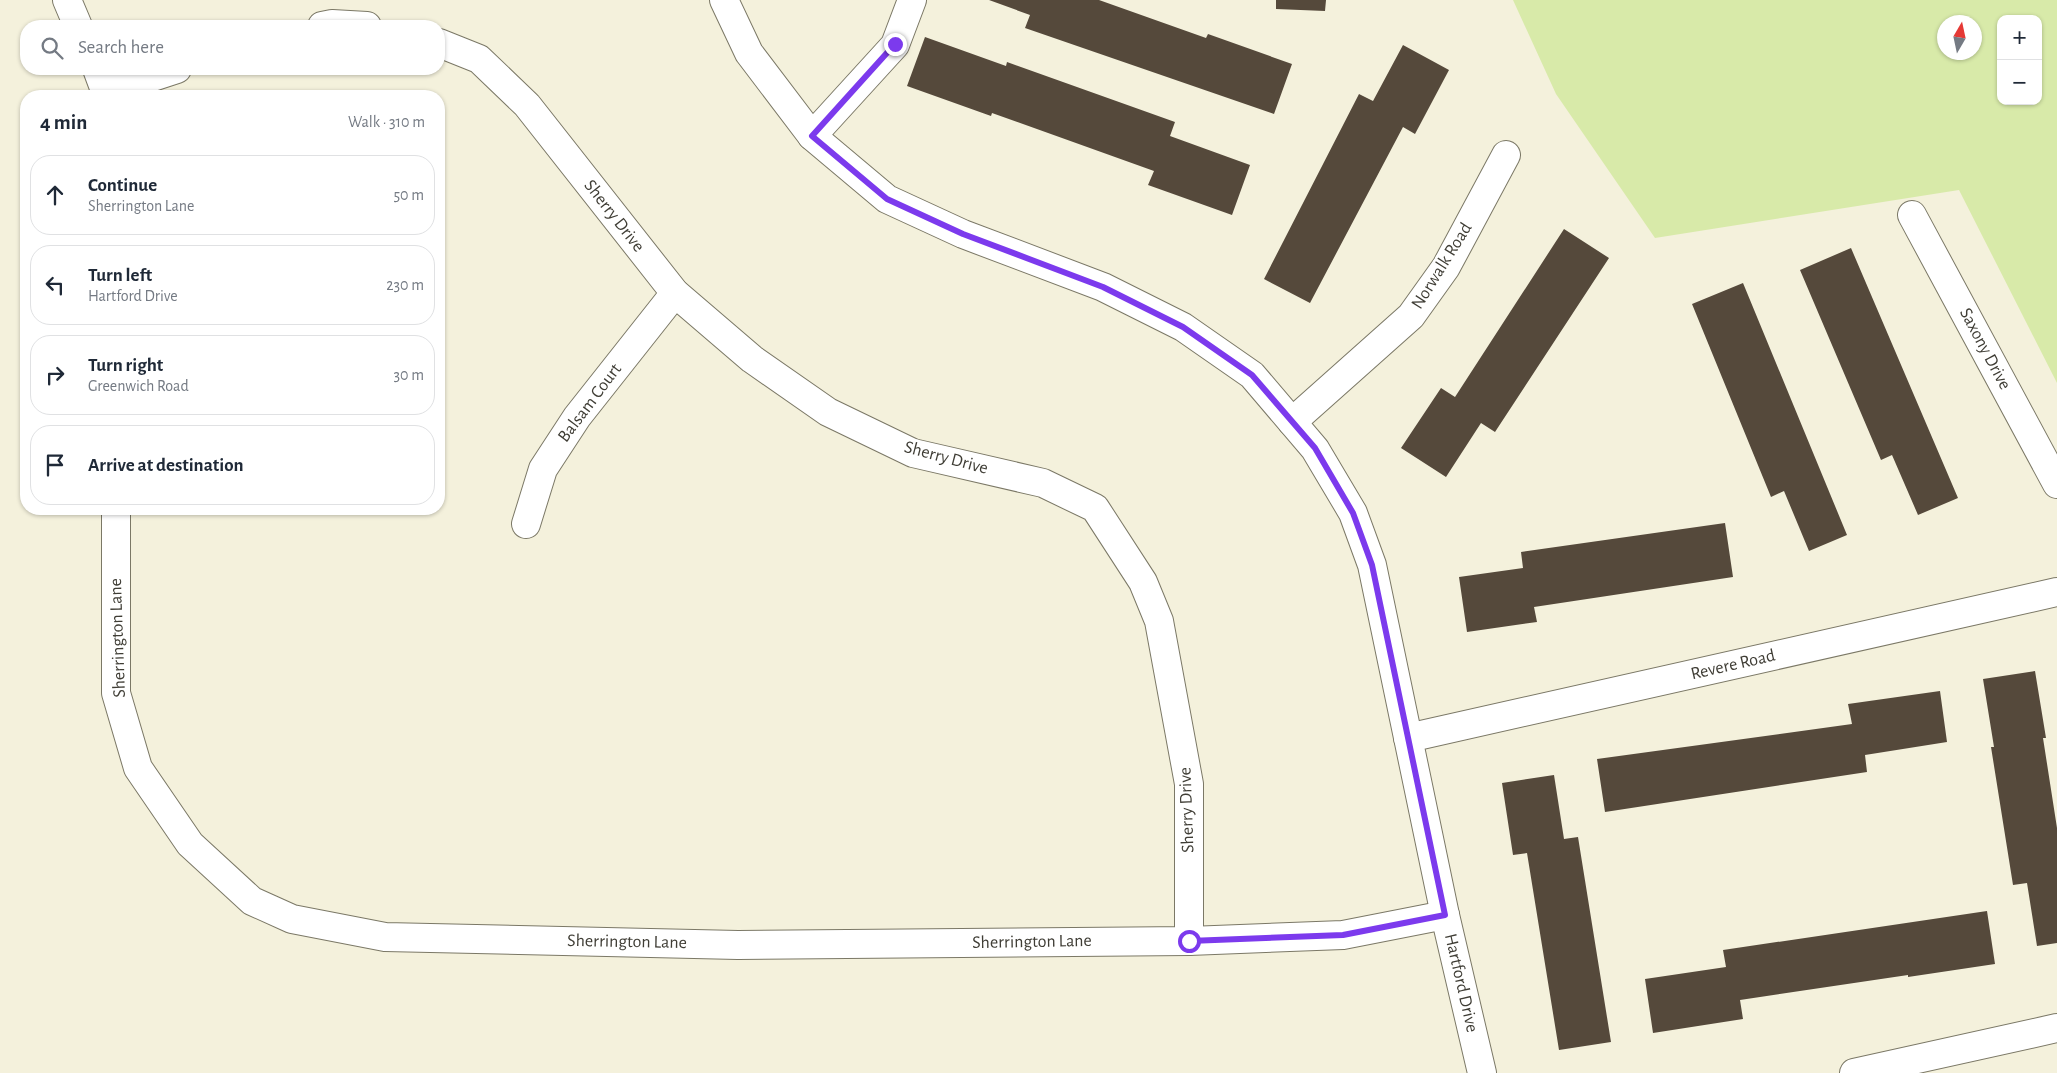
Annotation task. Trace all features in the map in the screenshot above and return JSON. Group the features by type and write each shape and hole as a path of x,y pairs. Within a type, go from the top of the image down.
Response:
{"street":[{"path":"67,0 75,20"},
{"name":"Hartford Drive","path":"724,0 749,53 812,136 887,199 963,234 1103,287 1183,327 1252,375 1315,448 1353,513 1369,556 1445,915 1482,1073"},
{"path":"812,136 895,44 912,0"},
{"name":"Sherry Drive","path":"445,45 479,58 527,105 675,293 752,359 828,412 913,453 1043,483 1095,508 1143,582 1159,621 1189,784 1189,941"},
{"path":"103,86 150,75"},
{"name":"Norwalk Road","path":"1292,422 1412,316 1446,267 1506,155"},
{"name":"Saxony Drive","path":"1912,215 2057,484"},
{"name":"Balsam Court","path":"526,524 544,469 577,417 675,293"},
{"name":"Sherrington Lane","path":"116,515 116,693 138,768 190,844 252,901 292,919 385,937 738,945 1189,941 1343,935 1445,915"},
{"name":"Revere Road","path":"1408,738 2057,592"},
{"path":"1854,1073 2057,1028"}],"green space":[{"path":"1513,0 2057,0 2057,383 1959,190 1655,238 1556,94"}],"building":[{"path":"989,0 1099,0 1206,38 1208,34 1292,64 1274,114 1025,28 1030,15"},
{"path":"1276,0 1326,0 1325,11 1276,9"},
{"path":"925,37 1006,66 1007,62 1175,122 1170,136 1250,165 1232,215 1148,185 1154,171 992,113 991,116 907,86"},
{"path":"1403,45 1449,70 1415,134 1403,127 1310,303 1264,279 1359,94 1373,101"},
{"path":"1564,229 1609,258 1495,432 1481,423 1446,477 1401,448 1441,388 1455,397"},
{"path":"1851,248 1958,498 1918,515 1892,455 1881,460 1800,270"},
{"path":"1743,283 1847,535 1809,551 1784,491 1771,497 1692,304"},
{"path":"1725,523 1733,577 1534,607 1537,622 1467,632 1459,577 1523,568 1521,552"},
{"path":"2035,671 2046,738 2043,738 2057,828 2057,943 2037,946 2027,883 2013,885 1991,747 1994,747 1983,679"},
{"path":"1940,691 1947,742 1865,755 1867,772 1605,812 1597,759 1852,724 1848,704"},
{"path":"1554,775 1564,839 1578,837 1611,1042 1559,1050 1527,853 1513,855 1502,783"},
{"path":"1987,911 1995,964 1740,1000 1743,1019 1653,1033 1645,979 1726,967 1723,950"}],"route":[{"path":"895,44 812,136 887,199 963,234 1103,287 1183,327 1252,375 1315,448 1353,513 1372,565 1445,915 1343,935 1189,941"}]}
